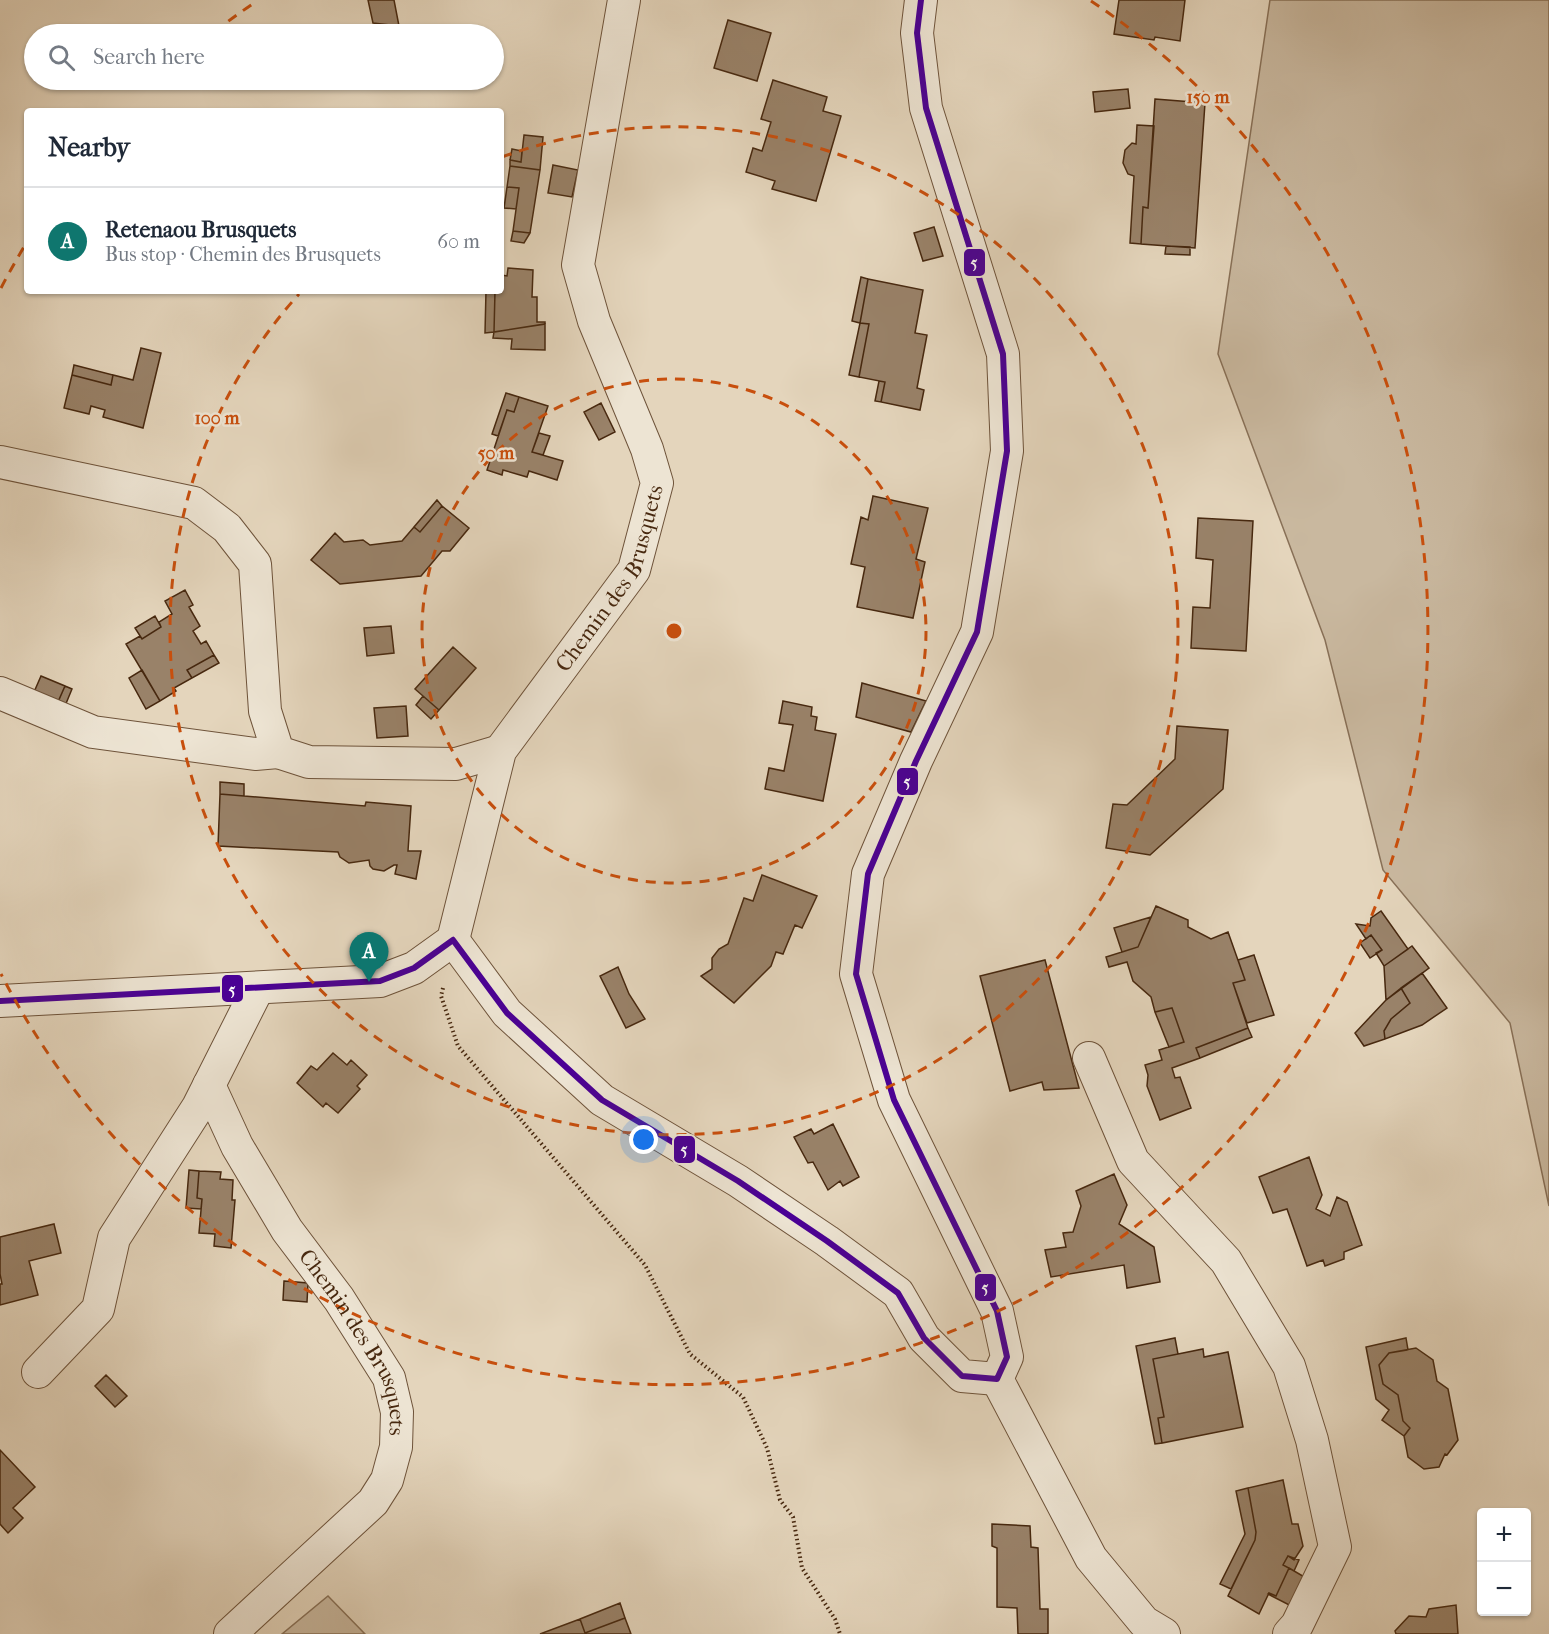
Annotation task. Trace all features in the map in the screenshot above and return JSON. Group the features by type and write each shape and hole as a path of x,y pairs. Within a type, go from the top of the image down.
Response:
{"street":[{"name":"Chemin des Brusquets","path":"453,940 500,751 634,570 657,483 647,448 594,321 578,266 624,0"},
{"path":"921,0 917,33 926,108 1003,354 1007,451 977,632 916,761 868,874 856,974 894,1100 997,1311 1007,1357 997,1379"},
{"path":"0,462 194,503 227,528 255,564 266,711 278,752"},
{"path":"0,693 93,732 255,754 278,752 309,762 456,764 500,751"},
{"path":"0,1001 380,981 414,968 453,940 507,1013 602,1100 738,1181 827,1240 898,1293 924,1338 962,1376 997,1379"},
{"path":"38,1372 98,1309 114,1238 198,1107 258,988"},
{"path":"1089,1058 1133,1161 1226,1261 1289,1366 1312,1440 1335,1547 1297,1625 1289,1634"},
{"name":"Chemin des Brusquets","path":"209,1085 237,1146 287,1230 339,1299 390,1378 397,1412 396,1447 387,1480 373,1502 230,1634"},
{"path":"997,1379 1090,1558 1144,1622 1164,1634"}],"path":[{"path":"453,940 441,996 458,1046 645,1265 690,1354 743,1397 767,1449 780,1500 794,1517 802,1568 835,1619 840,1634"}],"shaded area":[{"path":"1270,0 1549,0 1549,1206 1510,1023 1383,870 1325,640 1218,354"},
{"path":"328,1596 365,1634 282,1634"}],"building":[{"path":"368,0 394,0 399,24 373,23"},
{"path":"1119,0 1185,0 1180,41 1114,34"},
{"path":"728,20 771,33 757,81 714,68"},
{"path":"773,80 827,97 823,111 841,116 816,201 772,189 775,181 746,172 753,148 762,151 771,122 761,119"},
{"path":"1128,89 1130,108 1095,112 1093,92"},
{"path":"1155,99 1205,103 1195,248 1141,244 1143,207 1148,208"},
{"path":"1137,125 1154,126 1148,208 1143,207 1141,244 1130,243 1134,176 1128,174 1123,163 1125,150 1132,143 1136,144"},
{"path":"524,135 543,137 540,170 510,166 510,160 521,162"},
{"path":"512,149 522,151 521,162 510,160"},
{"path":"553,165 578,170 572,197 548,193"},
{"path":"510,166 540,170 530,233 513,231 519,188 507,187"},
{"path":"507,187 519,188 516,209 504,208"},
{"path":"934,227 943,256 923,261 914,233"},
{"path":"513,231 530,233 524,243 511,241"},
{"path":"1166,246 1190,247 1190,255 1165,254"},
{"path":"508,268 533,270 532,297 537,297 537,322 545,322 545,324 494,332 495,294 504,294 504,276 507,276"},
{"path":"861,277 868,279 860,323 852,321"},
{"path":"868,279 923,290 915,333 927,335 917,388 924,390 920,410 881,402 885,382 859,377 869,324 860,323"},
{"path":"486,294 495,294 494,332 485,333"},
{"path":"860,323 869,324 859,377 849,375"},
{"path":"545,324 545,350 511,349 512,339 493,338 494,332"},
{"path":"141,348 161,353 143,428 103,417 105,410 91,406 89,414 64,408 72,375 111,385 113,375 133,380"},
{"path":"74,365 113,375 111,385 72,375"},
{"path":"879,381 885,382 881,402 875,401"},
{"path":"506,393 519,397 514,412 507,410 498,436 492,434"},
{"path":"519,397 548,406 532,452 563,461 557,480 529,471 527,477 503,470 502,475 487,470 507,410 514,412"},
{"path":"601,403 615,432 599,440 584,412"},
{"path":"539,433 550,436 543,455 532,452"},
{"path":"873,496 928,508 916,559 925,562 913,618 857,607 865,567 851,564 861,517 868,520"},
{"path":"437,500 442,506 420,532 414,527"},
{"path":"442,506 469,528 450,551 442,551 421,576 340,584 311,560 335,533 344,542 363,540 370,545 402,541 414,527 420,532"},
{"path":"1198,518 1253,521 1246,651 1191,648 1193,607 1210,608 1213,560 1196,558"},
{"path":"185,590 193,605 189,607 200,626 193,631 201,644 206,641 214,655 187,670 192,678 174,688 176,691 160,701 126,644 140,636 142,639 161,627 159,622 172,614 165,601"},
{"path":"155,616 161,627 142,639 135,628"},
{"path":"391,626 394,653 367,656 364,628"},
{"path":"453,647 476,668 439,710 415,689"},
{"path":"214,655 219,663 192,678 187,670"},
{"path":"142,670 160,701 146,709 129,678"},
{"path":"41,676 65,686 58,702 34,692"},
{"path":"862,683 926,701 911,732 856,717"},
{"path":"65,686 72,689 65,706 58,702"},
{"path":"423,696 439,710 431,719 416,705"},
{"path":"783,701 812,707 811,716 817,717 815,730 836,734 823,801 765,789 769,768 784,771 793,725 779,723"},
{"path":"406,706 408,736 377,738 374,708"},
{"path":"1177,726 1228,730 1223,789 1150,855 1106,848 1113,804 1127,805 1175,759"},
{"path":"220,782 244,784 244,796 220,794"},
{"path":"220,794 365,806 366,802 411,806 408,851 421,851 416,879 395,874 397,865 384,871 373,869 369,860 349,863 340,857 338,852 218,846"},
{"path":"762,875 817,896 802,928 795,925 783,954 776,952 771,966 734,1003 701,976 712,969 712,958 719,949 728,944 744,898 753,901"},
{"path":"1156,906 1188,920 1188,927 1211,939 1228,932 1245,980 1233,983 1248,1028 1196,1048 1200,1058 1172,1068 1175,1078 1180,1077 1191,1108 1160,1120 1147,1086 1148,1075 1145,1065 1162,1060 1159,1050 1184,1042 1172,1008 1155,1012 1151,997 1133,981 1127,962 1109,967 1106,957 1138,947"},
{"path":"1381,911 1408,949 1384,966 1376,953 1382,950 1371,935 1366,939 1356,924 1370,926 1371,918"},
{"path":"1151,917 1138,947 1122,952 1114,928"},
{"path":"1371,935 1382,950 1370,958 1360,943"},
{"path":"1412,946 1429,968 1386,1000 1384,966"},
{"path":"1254,955 1274,1015 1247,1023 1233,983 1245,980 1238,960"},
{"path":"1045,960 1079,1088 1044,1090 1042,1082 1010,1091 980,976"},
{"path":"618,967 629,994 645,1019 626,1028 600,976"},
{"path":"1422,973 1447,1008 1422,1025 1385,1039 1384,1031 1391,1019 1410,1003 1401,988"},
{"path":"1401,988 1410,1003 1391,1019 1384,1031 1385,1039 1364,1046 1355,1033 1386,1000"},
{"path":"1172,1008 1184,1042 1169,1047 1155,1012"},
{"path":"1248,1028 1252,1037 1200,1058 1196,1048"},
{"path":"333,1053 347,1065 351,1060 367,1075 357,1086 360,1089 338,1113 326,1103 323,1107 297,1083 311,1066 317,1070"},
{"path":"833,1124 859,1177 843,1186 840,1181 828,1190 813,1162 808,1163 794,1137 811,1129 814,1134"},
{"path":"1309,1157 1322,1195 1316,1209 1330,1216 1337,1197 1347,1202 1362,1245 1344,1252 1344,1259 1325,1266 1323,1260 1307,1266 1287,1209 1273,1213 1259,1177"},
{"path":"189,1170 199,1171 197,1198 202,1199 201,1209 186,1208"},
{"path":"199,1171 221,1172 220,1179 233,1180 232,1200 235,1200 231,1248 214,1246 215,1234 199,1233 202,1199 197,1198"},
{"path":"1114,1174 1127,1205 1119,1224 1154,1247 1160,1282 1127,1288 1124,1265 1051,1277 1045,1250 1066,1247 1063,1233 1073,1232 1081,1206 1076,1191"},
{"path":"54,1224 61,1253 29,1261 38,1295 0,1305 0,1284 2,1284 0,1237"},
{"path":"284,1281 308,1283 307,1302 283,1300"},
{"path":"1175,1338 1178,1354 1153,1359 1164,1417 1158,1418 1162,1443 1155,1444 1136,1346"},
{"path":"1406,1338 1408,1350 1389,1353 1379,1365 1383,1384 1398,1395 1403,1421 1410,1428 1404,1436 1382,1420 1389,1410 1376,1399 1366,1347"},
{"path":"1416,1348 1433,1360 1437,1381 1448,1389 1458,1440 1447,1455 1445,1454 1439,1467 1424,1469 1408,1457 1404,1436 1410,1428 1403,1421 1398,1395 1383,1384 1379,1365 1389,1353"},
{"path":"1203,1349 1204,1357 1228,1352 1243,1427 1162,1443 1158,1418 1164,1417 1153,1359"},
{"path":"106,1375 127,1396 115,1407 95,1386"},
{"path":"0,1450 35,1487 13,1508 23,1518 8,1533 0,1524"},
{"path":"1283,1480 1292,1524 1298,1524 1303,1546 1294,1560 1288,1556 1283,1565 1289,1568 1276,1596 1269,1593 1259,1614 1228,1596 1255,1540 1256,1532 1248,1488"},
{"path":"1248,1488 1256,1532 1255,1540 1231,1589 1220,1584 1245,1534 1236,1491"},
{"path":"992,1524 1030,1526 1031,1547 1038,1548 1040,1609 1048,1609 1048,1634 1018,1634 1017,1608 997,1607 997,1548 992,1546"},
{"path":"1288,1556 1299,1560 1294,1571 1283,1565"},
{"path":"1289,1568 1313,1582 1299,1610 1268,1594 1276,1596"},
{"path":"620,1603 625,1618 585,1633 580,1619"},
{"path":"1456,1605 1458,1634 1396,1634 1395,1631 1409,1616 1426,1617 1429,1609"},
{"path":"625,1618 631,1634 540,1634 580,1619 585,1633"}],"transit line":[{"name":"5","path":"453,940 507,1013 602,1100 738,1181 827,1241 898,1293 924,1338 962,1376 997,1379 1007,1357 997,1311 894,1100 856,974 868,874 916,761 977,632 1007,451 1003,354 926,108 917,33 921,0"},
{"name":"5","path":"0,1001 380,981 414,968 453,940"}],"place":[{"name":"Retenaou Brusquets","path":"369,982"}]}
